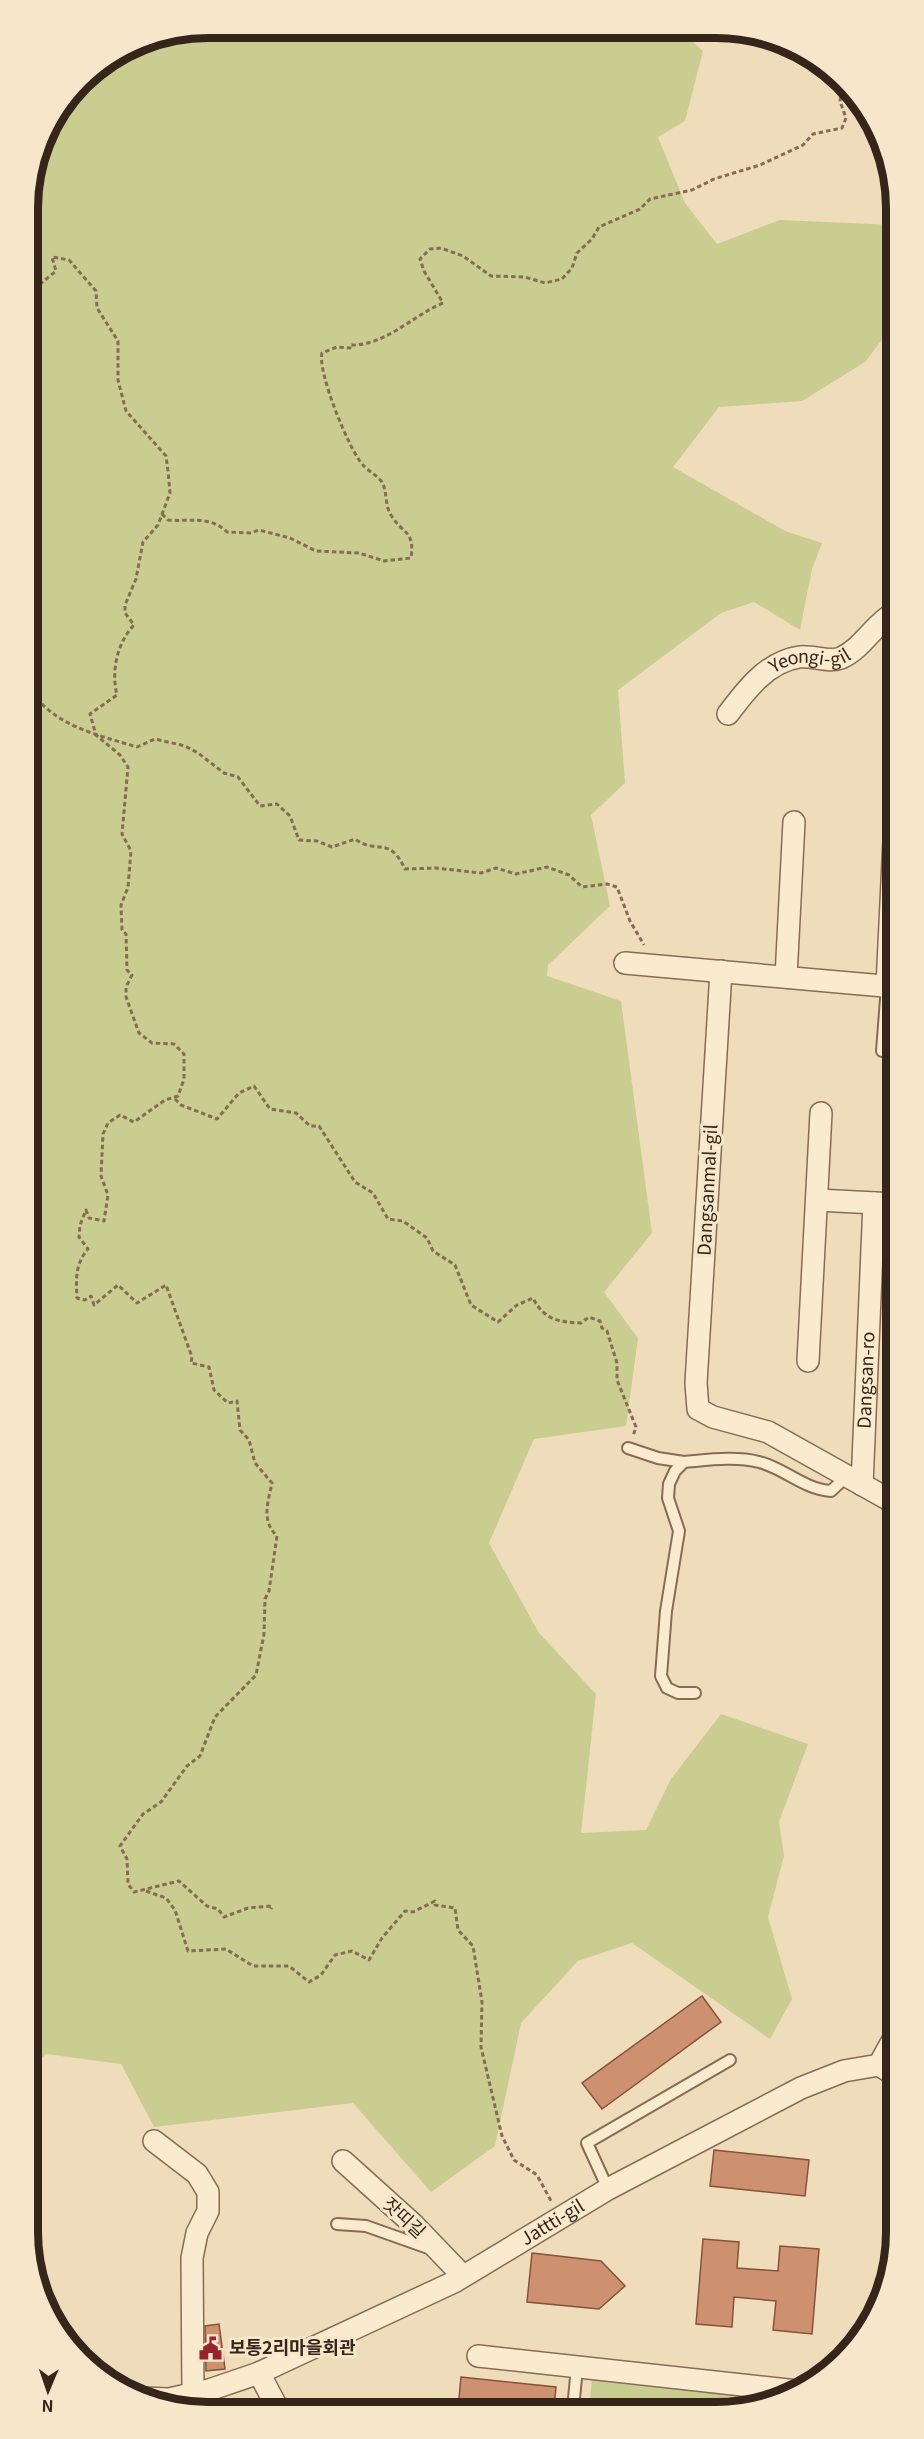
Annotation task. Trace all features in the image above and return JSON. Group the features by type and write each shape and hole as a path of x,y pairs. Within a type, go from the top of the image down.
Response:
{"street":[{"name":"Yeongi-gil","path":"728,714 745,691 769,669 799,657 839,659 886,624"},
{"path":"786,977 795,822"},
{"path":"625,963 886,986"},
{"name":"Dangsanmal-gil","path":"721,971 696,1383 698,1408 713,1417 768,1432 855,1481"},
{"path":"808,1361 822,1113"},
{"name":"Dangsan-ro","path":"817,1200 885,1204 855,1481"},
{"path":"855,1481 886,1498"},
{"name":"Jattti-gil","path":"174,2398 259,2373 463,2277 608,2189 801,2088 844,2071 886,2071"},
{"path":"154,2141 197,2174 208,2192 208,2211 197,2233 192,2258 193,2393"},
{"name":"잣띠길","path":"343,2161 463,2277"},
{"path":"478,2356 779,2389"},
{"path":"259,2373 274,2402"}],"lane":[{"path":"882,1051 886,1022"},
{"path":"628,1448 657,1458 684,1462 736,1459 760,1462 816,1490 831,1491 855,1481"},
{"path":"684,1462 675,1471 669,1484 668,1498 679,1531 666,1611 661,1676 667,1688 678,1693 695,1693"},
{"path":"608,2189 587,2143 730,2060"},
{"path":"337,2224 366,2226 442,2255"},
{"path":"574,2402 577,2367"}],"path":[{"path":"162,514 168,520 204,519 218,523 227,532 251,533 259,530 279,537 290,537 316,551 359,553 384,561 411,558 413,543 406,530 391,515 384,485 362,465 350,445 330,393 321,359 322,353 337,347 351,348 350,345 378,341 425,310 443,303 420,259 430,249 441,248 463,256 491,276 525,277 545,283 562,279 572,268 577,253 592,239 599,227 640,209 650,199 692,190 714,179 760,165 803,145 813,134 842,128 846,118 840,101 842,93"},
{"path":"38,286 56,271 52,257 69,260 96,291 97,308 118,341 118,380 126,411 166,456 170,493 158,525 143,542 136,579 125,605 125,613 134,625 125,634 114,671 117,694 90,714 96,735 120,755 128,767 122,834 131,851 128,887 121,905 121,922 122,930 126,934 128,970 132,975 126,987 126,997 139,1033 152,1043 174,1044 184,1054 184,1079 178,1096 165,1100 134,1122 120,1114 108,1123 103,1134 101,1176 108,1195 104,1221 89,1218 86,1210 80,1225 79,1237 88,1249 80,1259 76,1276 77,1298 85,1300 91,1296 94,1305 118,1285 137,1304 166,1285 192,1357 191,1363 209,1366 214,1390 228,1403 237,1401 240,1430 249,1440 255,1463 272,1483 266,1517 270,1529 277,1536 278,1544 265,1599 264,1634 256,1675 215,1718 200,1756 187,1766 161,1802 142,1814 120,1846 127,1859 128,1884 134,1892 179,1881 207,1905 218,1909 224,1917 248,1908 272,1906 271,1909"},
{"path":"38,701 62,721 96,735 137,747 155,739 198,753 224,773 237,777 260,806 277,804 290,816 299,840 317,841 332,847 355,838 372,846 383,845 398,855 405,869 436,867 482,873 495,868 516,874 547,867 569,875 582,887 607,884 617,887 630,921 654,965"},
{"path":"173,1097 182,1105 217,1119 239,1093 254,1086 270,1108 296,1113 310,1126 319,1126 355,1182 374,1193 388,1219 403,1221 428,1238 433,1251 455,1265 471,1305 498,1322 517,1305 533,1298 539,1312 562,1322 581,1323 589,1317 600,1321 602,1328 607,1331 617,1363 617,1380 636,1427 628,1448"},
{"path":"145,1890 166,1898 175,1910 188,1951 226,1949 253,1966 290,1966 309,1982 321,1975 335,1955 352,1951 369,1960 382,1938 405,1911 413,1912 435,1901 435,1905 455,1908 458,1930 473,1946 482,2002 481,2047 502,2136 514,2160 537,2175 562,2216"}],"green space":[{"path":"207,37 688,37 703,51 685,121 658,137 685,203 717,244 780,220 886,225 886,334 865,362 802,401 719,407 673,467 785,531 822,543 812,569 800,630 754,602 721,613 618,690 625,783 591,815 610,906 548,965 547,976 621,1001 652,1233 604,1292 638,1338 626,1426 534,1439 489,1543 539,1633 596,1694 581,1833 646,1830 671,1779 721,1714 808,1744 779,1822 784,1856 768,1917 792,1999 770,2039 632,1943 578,1961 521,2023 495,2146 431,2192 353,2103 154,2127 121,2064 46,2054 37,2062 38,196 43,163 60,122 87,87 122,60 163,43"},
{"path":"592,2379 759,2395 717,2402 590,2402"}],"building":[{"path":"702,1996 721,2022 602,2109 582,2083"},
{"path":"714,2150 809,2160 805,2196 710,2186"},
{"path":"703,2239 739,2242 737,2268 778,2271 780,2246 819,2249 812,2334 773,2330 776,2301 734,2297 732,2327 696,2324"},
{"path":"532,2253 601,2261 625,2286 599,2309 527,2302"},
{"name":"보통2리마을회관","path":"219,2324 225,2369 206,2371 205,2326"},
{"path":"461,2377 556,2387 555,2402 459,2402"}],"place":[{"name":"보통2리마을회관","path":"211,2348"}]}
